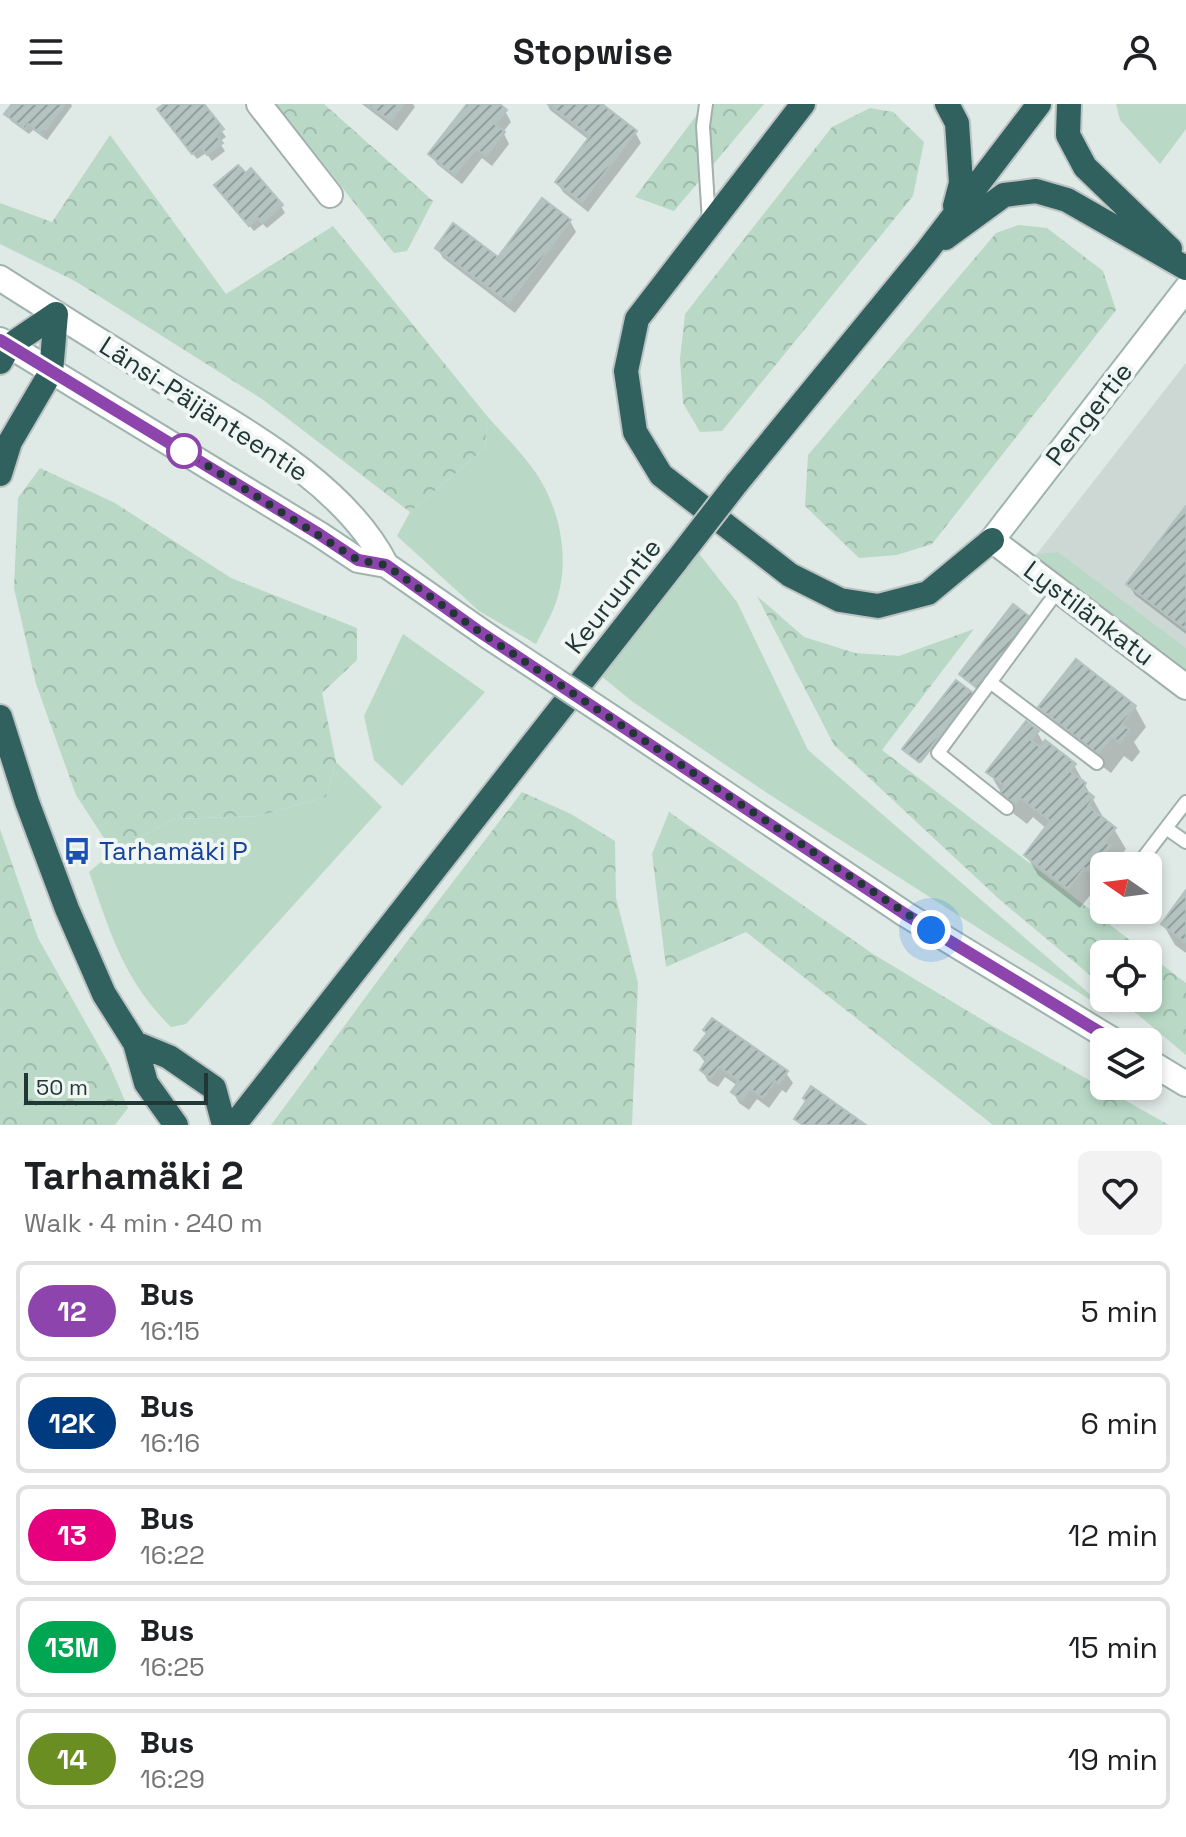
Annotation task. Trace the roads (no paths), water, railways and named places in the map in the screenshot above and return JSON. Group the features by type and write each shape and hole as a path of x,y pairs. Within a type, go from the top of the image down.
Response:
{"highway":[{"path":"803,104 637,319 626,371 635,432 661,475 790,575 840,600 878,606 928,593 992,540"},
{"path":"947,104 957,123 961,183 953,214"},
{"name":"Keuruuntie","path":"234,1125 736,484 927,251 1039,104"},
{"path":"1069,104 1068,135 1085,167 1186,266"},
{"path":"927,251 1004,195 1036,191 1067,200 1186,266"},
{"path":"3,349 56,314"},
{"path":"0,474 10,442 51,372 56,314"},
{"path":"0,717 27,802 67,909 104,994 135,1043 146,1083 176,1125"},
{"path":"135,1043 169,1057 214,1088 224,1125"}],"main road":[{"path":"259,104 330,195"},
{"name":"Länsi-Päijänteentie","path":"0,278 235,425 312,478 373,540 386,565"},
{"name":"Pengertie","path":"992,540 1186,289"},
{"name":"Länsi-Päijänteentie","path":"3,349 51,372 358,560 386,565 905,914 1093,1028"},
{"name":"Lystilänkatu","path":"992,540 1186,687"},
{"path":"1162,1069 1186,1084"}],"lane":[{"path":"706,104 703,126 709,225"},
{"path":"1007,808 938,753 1059,589"},
{"path":"990,682 1097,763"},
{"path":"1148,852 1186,802"},
{"path":"1166,828 1186,842"}],"place":[{"name":"Tarhamäki P","path":"77,851"}]}
